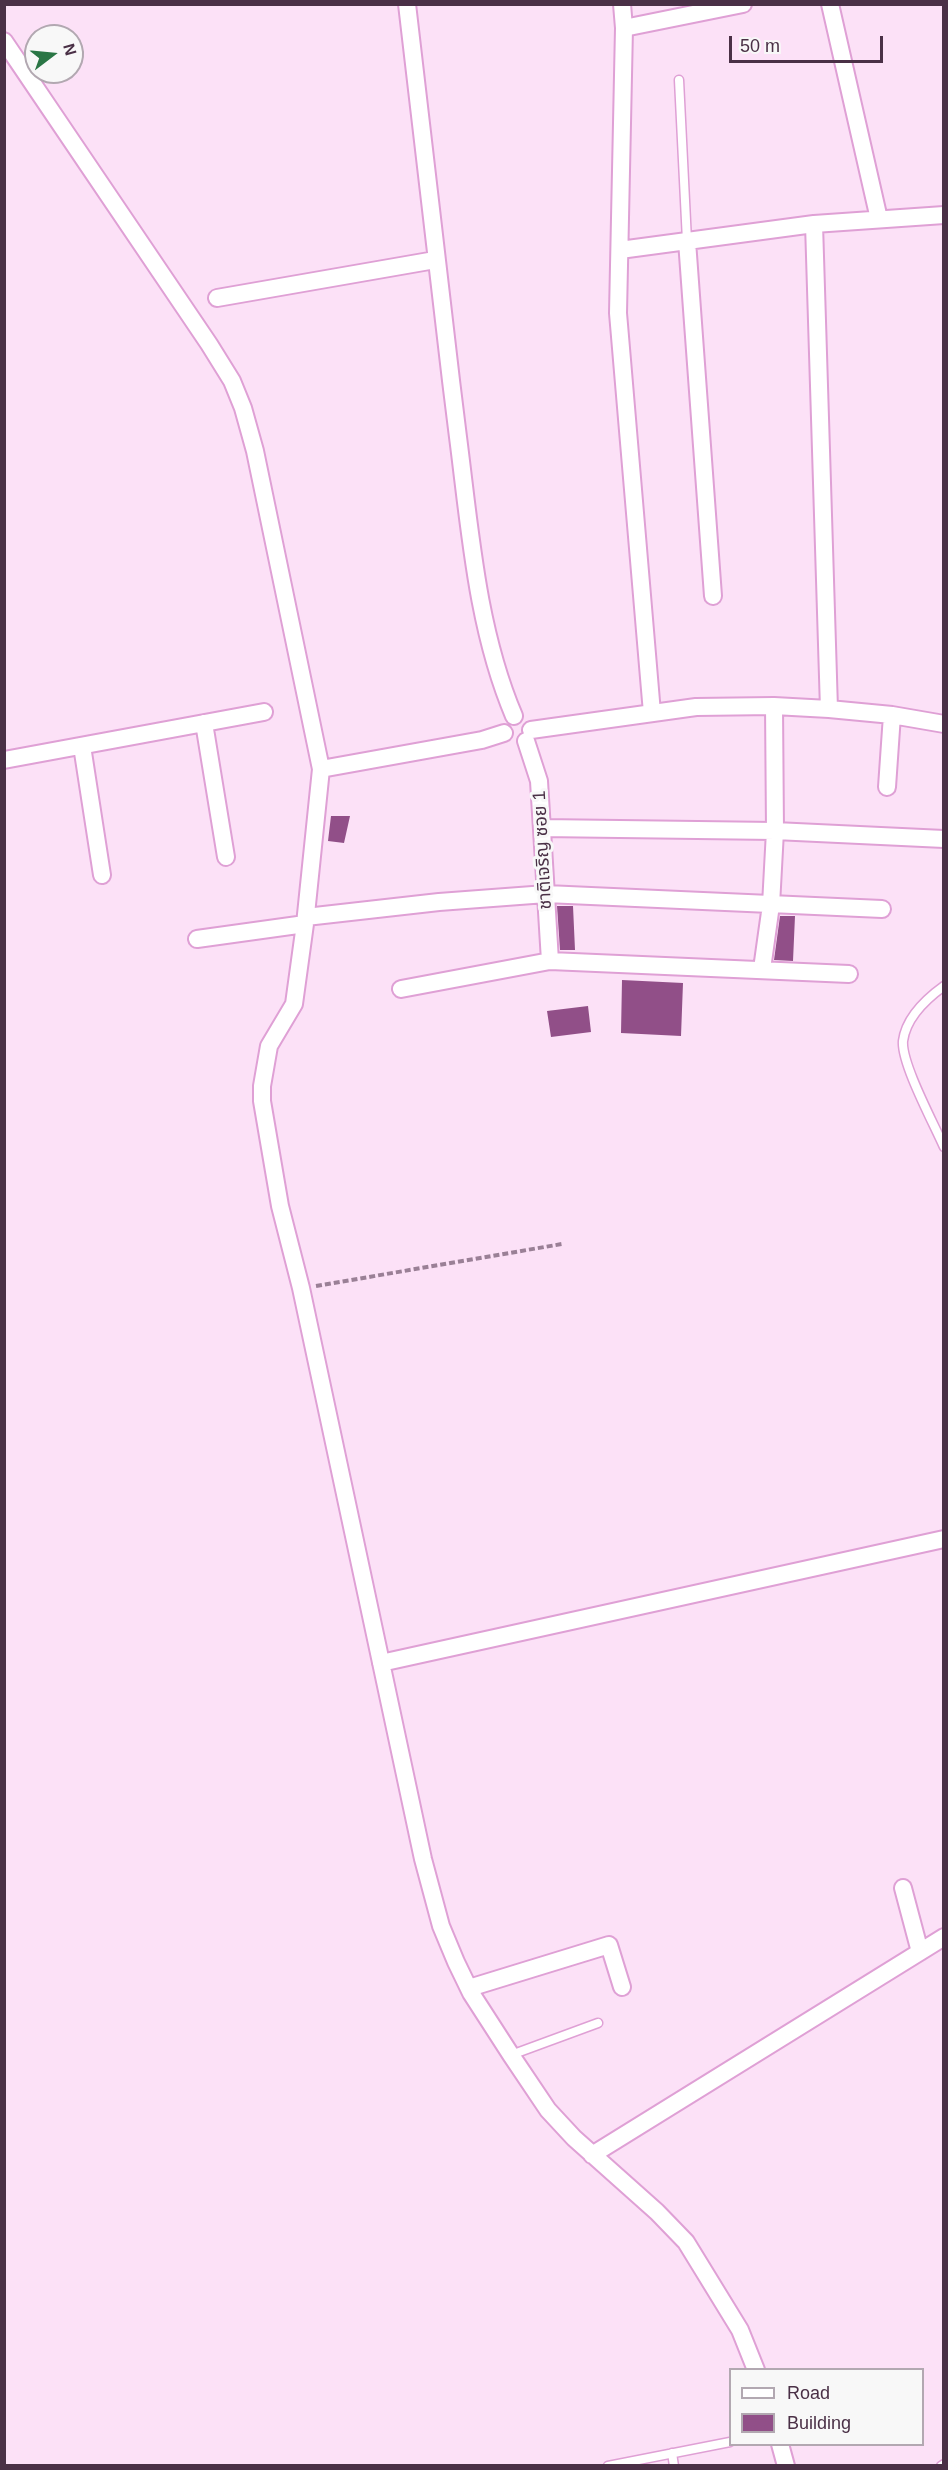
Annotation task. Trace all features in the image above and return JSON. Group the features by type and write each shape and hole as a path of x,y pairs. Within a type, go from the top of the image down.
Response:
{"street":[{"path":"407,4 435,260 475,564 500,684 514,716"},
{"path":"622,4 624,28 618,313 652,713"},
{"path":"624,28 743,4"},
{"path":"830,4 879,219"},
{"path":"4,41 232,381 243,408 255,451 321,769 306,921 294,1004 269,1046 264,1071 262,1101 280,1206 301,1288 423,1859 441,1926 469,1988 548,2110 592,2155 657,2211 686,2242 740,2330 755,2368"},
{"path":"620,250 814,224 944,215"},
{"path":"814,224 829,709"},
{"path":"687,241 713,596"},
{"path":"217,298 435,260"},
{"path":"762,969 771,905 775,831 774,706"},
{"path":"529,736 531,725 524,717 514,716 504,726 504,733 511,742 519,744 529,736 687,707 774,706 892,715 944,724"},
{"path":"4,760 264,712"},
{"path":"887,788 892,715"},
{"path":"204,723 226,857"},
{"path":"321,769 482,740 504,733"},
{"name":"ชาติเจริญ ซอย 1","path":"529,736 539,781 550,961"},
{"path":"82,746 102,875"},
{"path":"542,828 775,831 944,839"},
{"path":"197,939 439,902 546,894 882,909"},
{"path":"401,989 550,961 849,974"},
{"path":"381,1663 944,1539"},
{"path":"903,1888 920,1952"},
{"path":"592,2155 944,1937"},
{"path":"469,1988 609,1945 622,1987"},
{"path":"780,2446 786,2466"}],"lane":[{"path":"679,80 687,241"},
{"path":"944,986 926,999 909,1023 903,1042 908,1065 944,1147"},
{"path":"511,2055 598,2023"},
{"path":"608,2466 729,2442"},
{"path":"672,2453 674,2466"}],"path":[{"path":"301,1288 562,1244"}],"building":[{"path":"331,816 350,816 344,843 328,841"},
{"path":"557,906 573,906 575,950 560,950"},
{"path":"780,916 795,916 793,961 774,960"},
{"path":"622,980 683,983 681,1036 621,1033"},
{"path":"588,1006 591,1032 551,1037 547,1011"}]}
